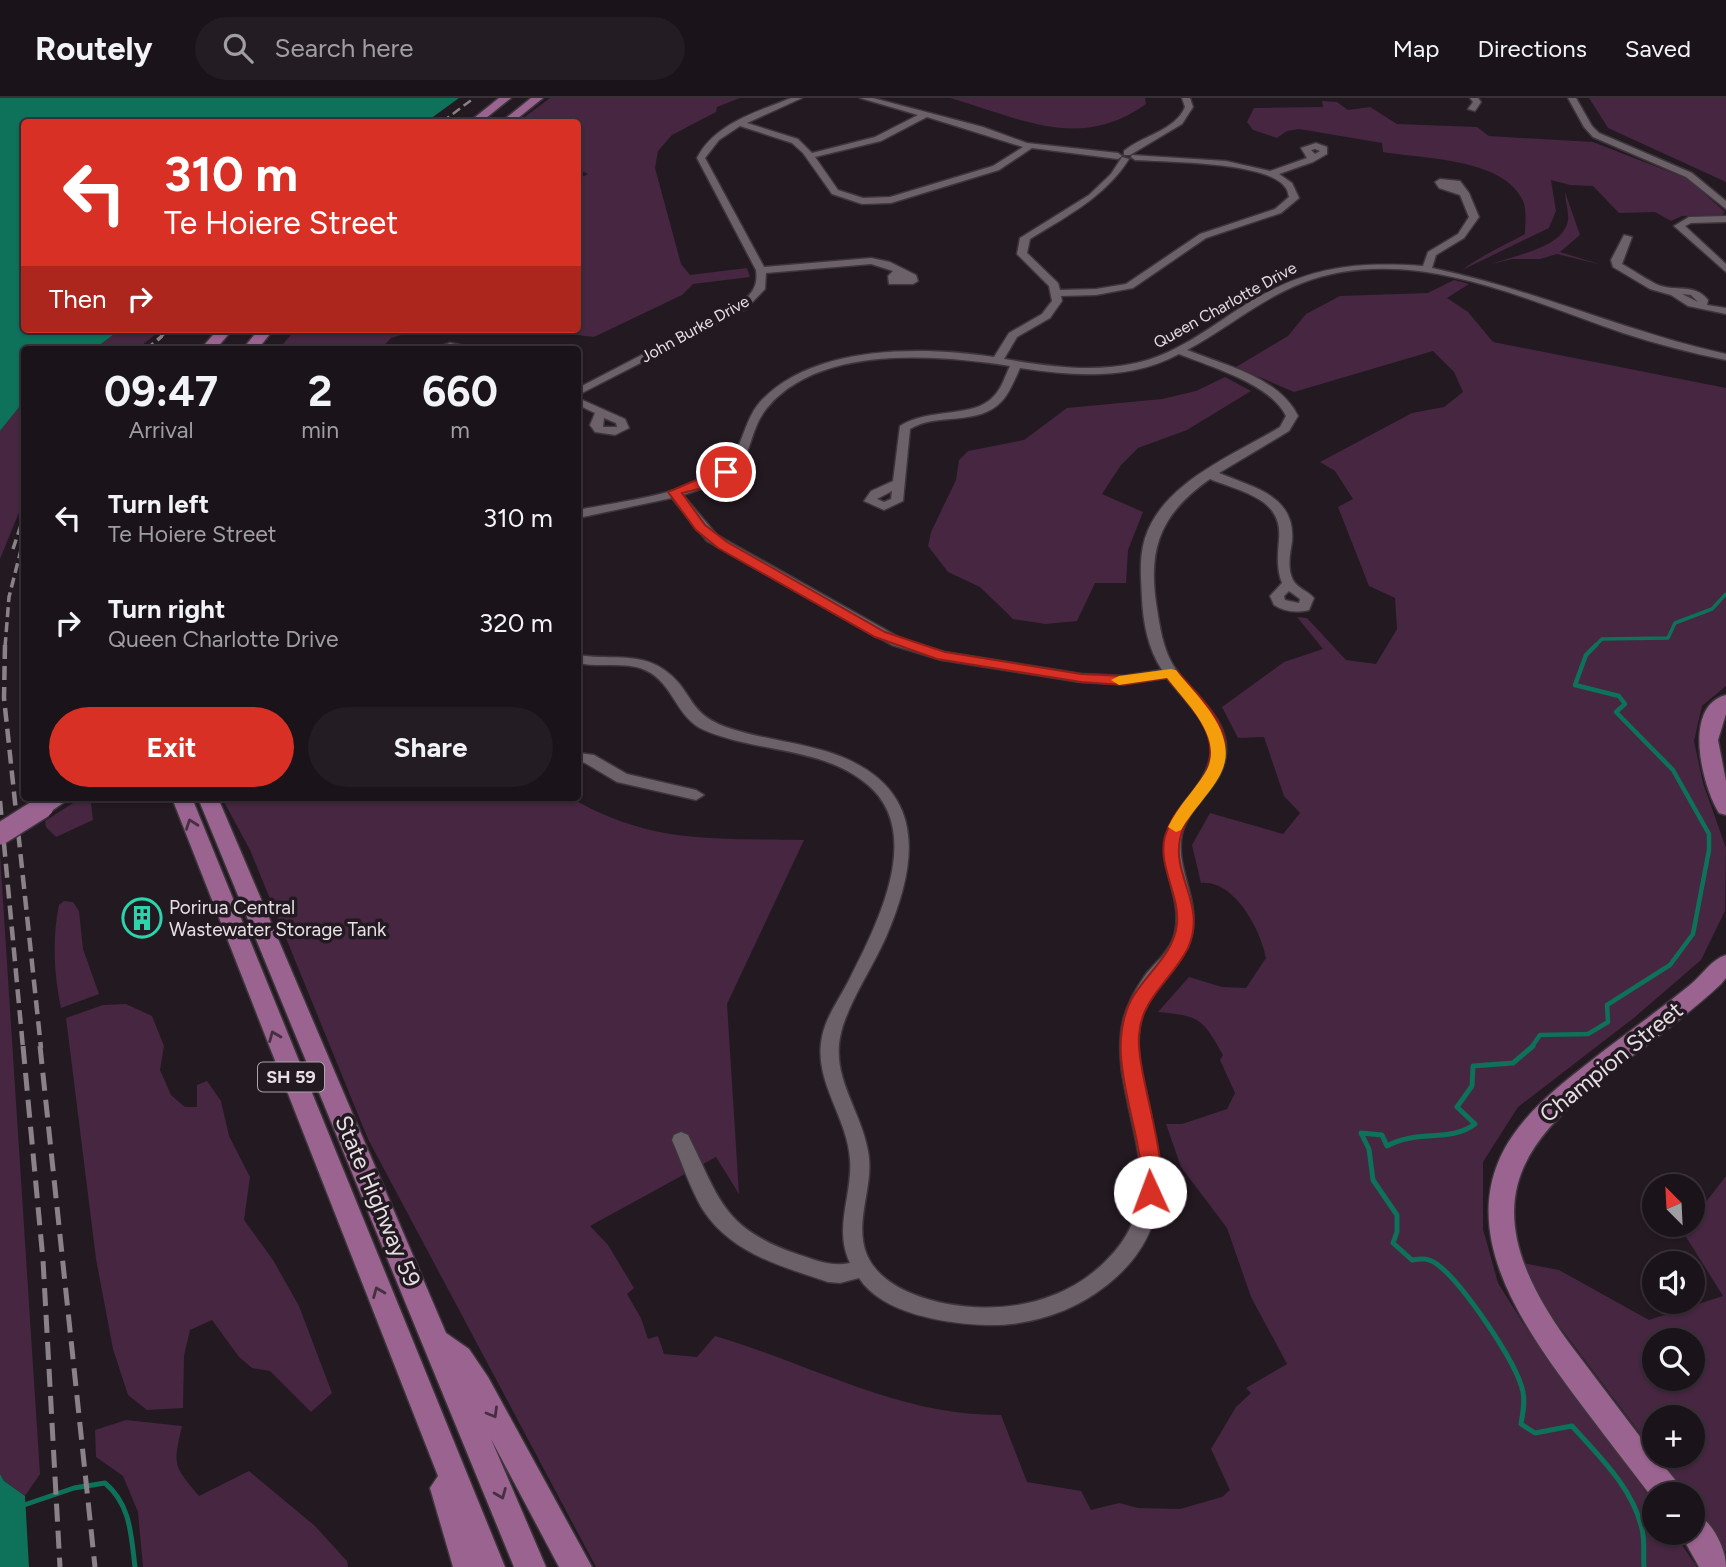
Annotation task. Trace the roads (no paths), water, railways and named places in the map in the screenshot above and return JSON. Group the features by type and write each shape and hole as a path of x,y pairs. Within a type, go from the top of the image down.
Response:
{"main road":[{"path":"478,119 506,98"},
{"path":"510,119 538,98"},
{"path":"211,346 222,333"},
{"path":"1726,701 1709,732 1707,758 1726,808"},
{"path":"0,834 52,801"},
{"name":"State Highway 59","path":"183,801 489,1567"},
{"name":"State Highway 59","path":"209,801 530,1567"},
{"name":"Champion Street","path":"1659,1482 1566,1363 1526,1305 1509,1266 1502,1233 1502,1193 1517,1147 1541,1117 1692,996 1726,963"},
{"path":"437,1340 459,1358 478,1386 576,1567"},
{"path":"404,1355 469,1567"},
{"path":"1704,1545 1717,1567"}],"street":[{"name":"John Burke Drive","path":"581,390 743,306 761,288 761,270 701,160 703,149 711,141 742,124 798,98"},
{"path":"864,98 927,114 1030,146 1237,164 1272,173 1289,184 1294,192 1292,201 1284,208 1203,236 1129,286 1096,292 1058,293"},
{"path":"1058,293 1050,280 1026,260 1022,243 1030,232 1092,197 1114,176 1126,156 1139,142 1184,118 1189,107 1186,98"},
{"path":"1472,109 1477,102 1474,98"},
{"path":"1572,98 1588,127 1596,135 1689,175 1726,206"},
{"path":"810,156 878,139 927,114"},
{"path":"742,124 790,139 810,156 836,194 851,200 874,202 996,168 1030,146"},
{"path":"1272,173 1314,158"},
{"path":"1427,269 1431,254 1455,241 1473,221 1473,210 1464,192"},
{"path":"1726,219 1689,220 1679,226 1726,269"},
{"path":"1627,237 1616,260 1617,265 1654,286 1675,293 1688,291 1699,295 1703,300 1702,307 1726,311"},
{"path":"761,270 861,260 879,262 900,271"},
{"name":"Queen Charlotte Drive","path":"581,513 674,492 705,483 726,472 740,457 750,426 761,407 788,385 817,371 862,359 901,354 951,355 1068,371 1109,372 1154,363 1180,351 1310,276 1358,267 1427,269 1479,281 1665,342 1726,357"},
{"path":"997,361 1013,335 1052,311 1058,293"},
{"path":"581,660 629,663 653,668 669,681 682,704 699,721 727,732 846,765 882,790 899,815 904,841 889,907 839,1014 830,1048 834,1090 854,1133 860,1157 860,1183 852,1227 863,1268 881,1288 908,1301 960,1315 999,1317 1046,1308 1080,1293 1110,1271 1137,1236 1149,1203 1150,1168 1134,1077 1130,1035 1138,1003 1180,947 1186,908 1171,853 1172,838 1183,811 1214,772 1219,752 1209,720 1160,655 1145,578 1148,543 1172,503 1210,474 1280,433 1291,420 1289,405 1279,396 1180,351"},
{"path":"899,483 901,435 907,425 928,416 987,407 1001,395 1017,364"},
{"path":"581,402 601,411"},
{"path":"1210,474 1271,502 1283,514 1287,525 1282,556 1288,584"},
{"path":"674,492 712,538 897,642 942,656 1081,678 1123,680 1171,673"},
{"path":"581,757 589,758 612,774 696,795"},
{"path":"681,1140 710,1204 736,1234 764,1251 828,1273 840,1274 863,1268"}],"waterway":[{"path":"1532,1047 1540,1035 1588,1034 1608,1022 1607,1005 1670,965 1693,934 1709,850 1709,834 1673,770 1616,712 1625,704 1619,696 1575,685 1586,655 1602,639 1668,638 1675,623 1712,609 1726,594"},
{"path":"1532,1047 1513,1063 1473,1066 1472,1086 1457,1107 1475,1124 1465,1130 1410,1138 1387,1146 1382,1135 1361,1133 1369,1149 1373,1180 1397,1215 1397,1232 1393,1243 1412,1260 1425,1259 1438,1265 1461,1288 1487,1324 1519,1379 1524,1400 1521,1424 1535,1433 1572,1426 1614,1473 1638,1514 1643,1534 1644,1567"},
{"path":"21,1506 74,1488 105,1483 125,1511 131,1532 135,1567"}],"railway":[{"path":"446,119 474,98"},
{"path":"162,336 165,333"},
{"path":"151,346 162,336"},
{"path":"13,549 21,525"},
{"path":"5,647 9,597 21,550"},
{"path":"5,645 4,698 41,1048"},
{"path":"0,801 23,1048"},
{"path":"23,1046 43,1260 60,1567"},
{"path":"40,1046 95,1567"}],"place":[{"name":"Porirua Central Wastewater Storage Tank","path":"142,918"}]}
